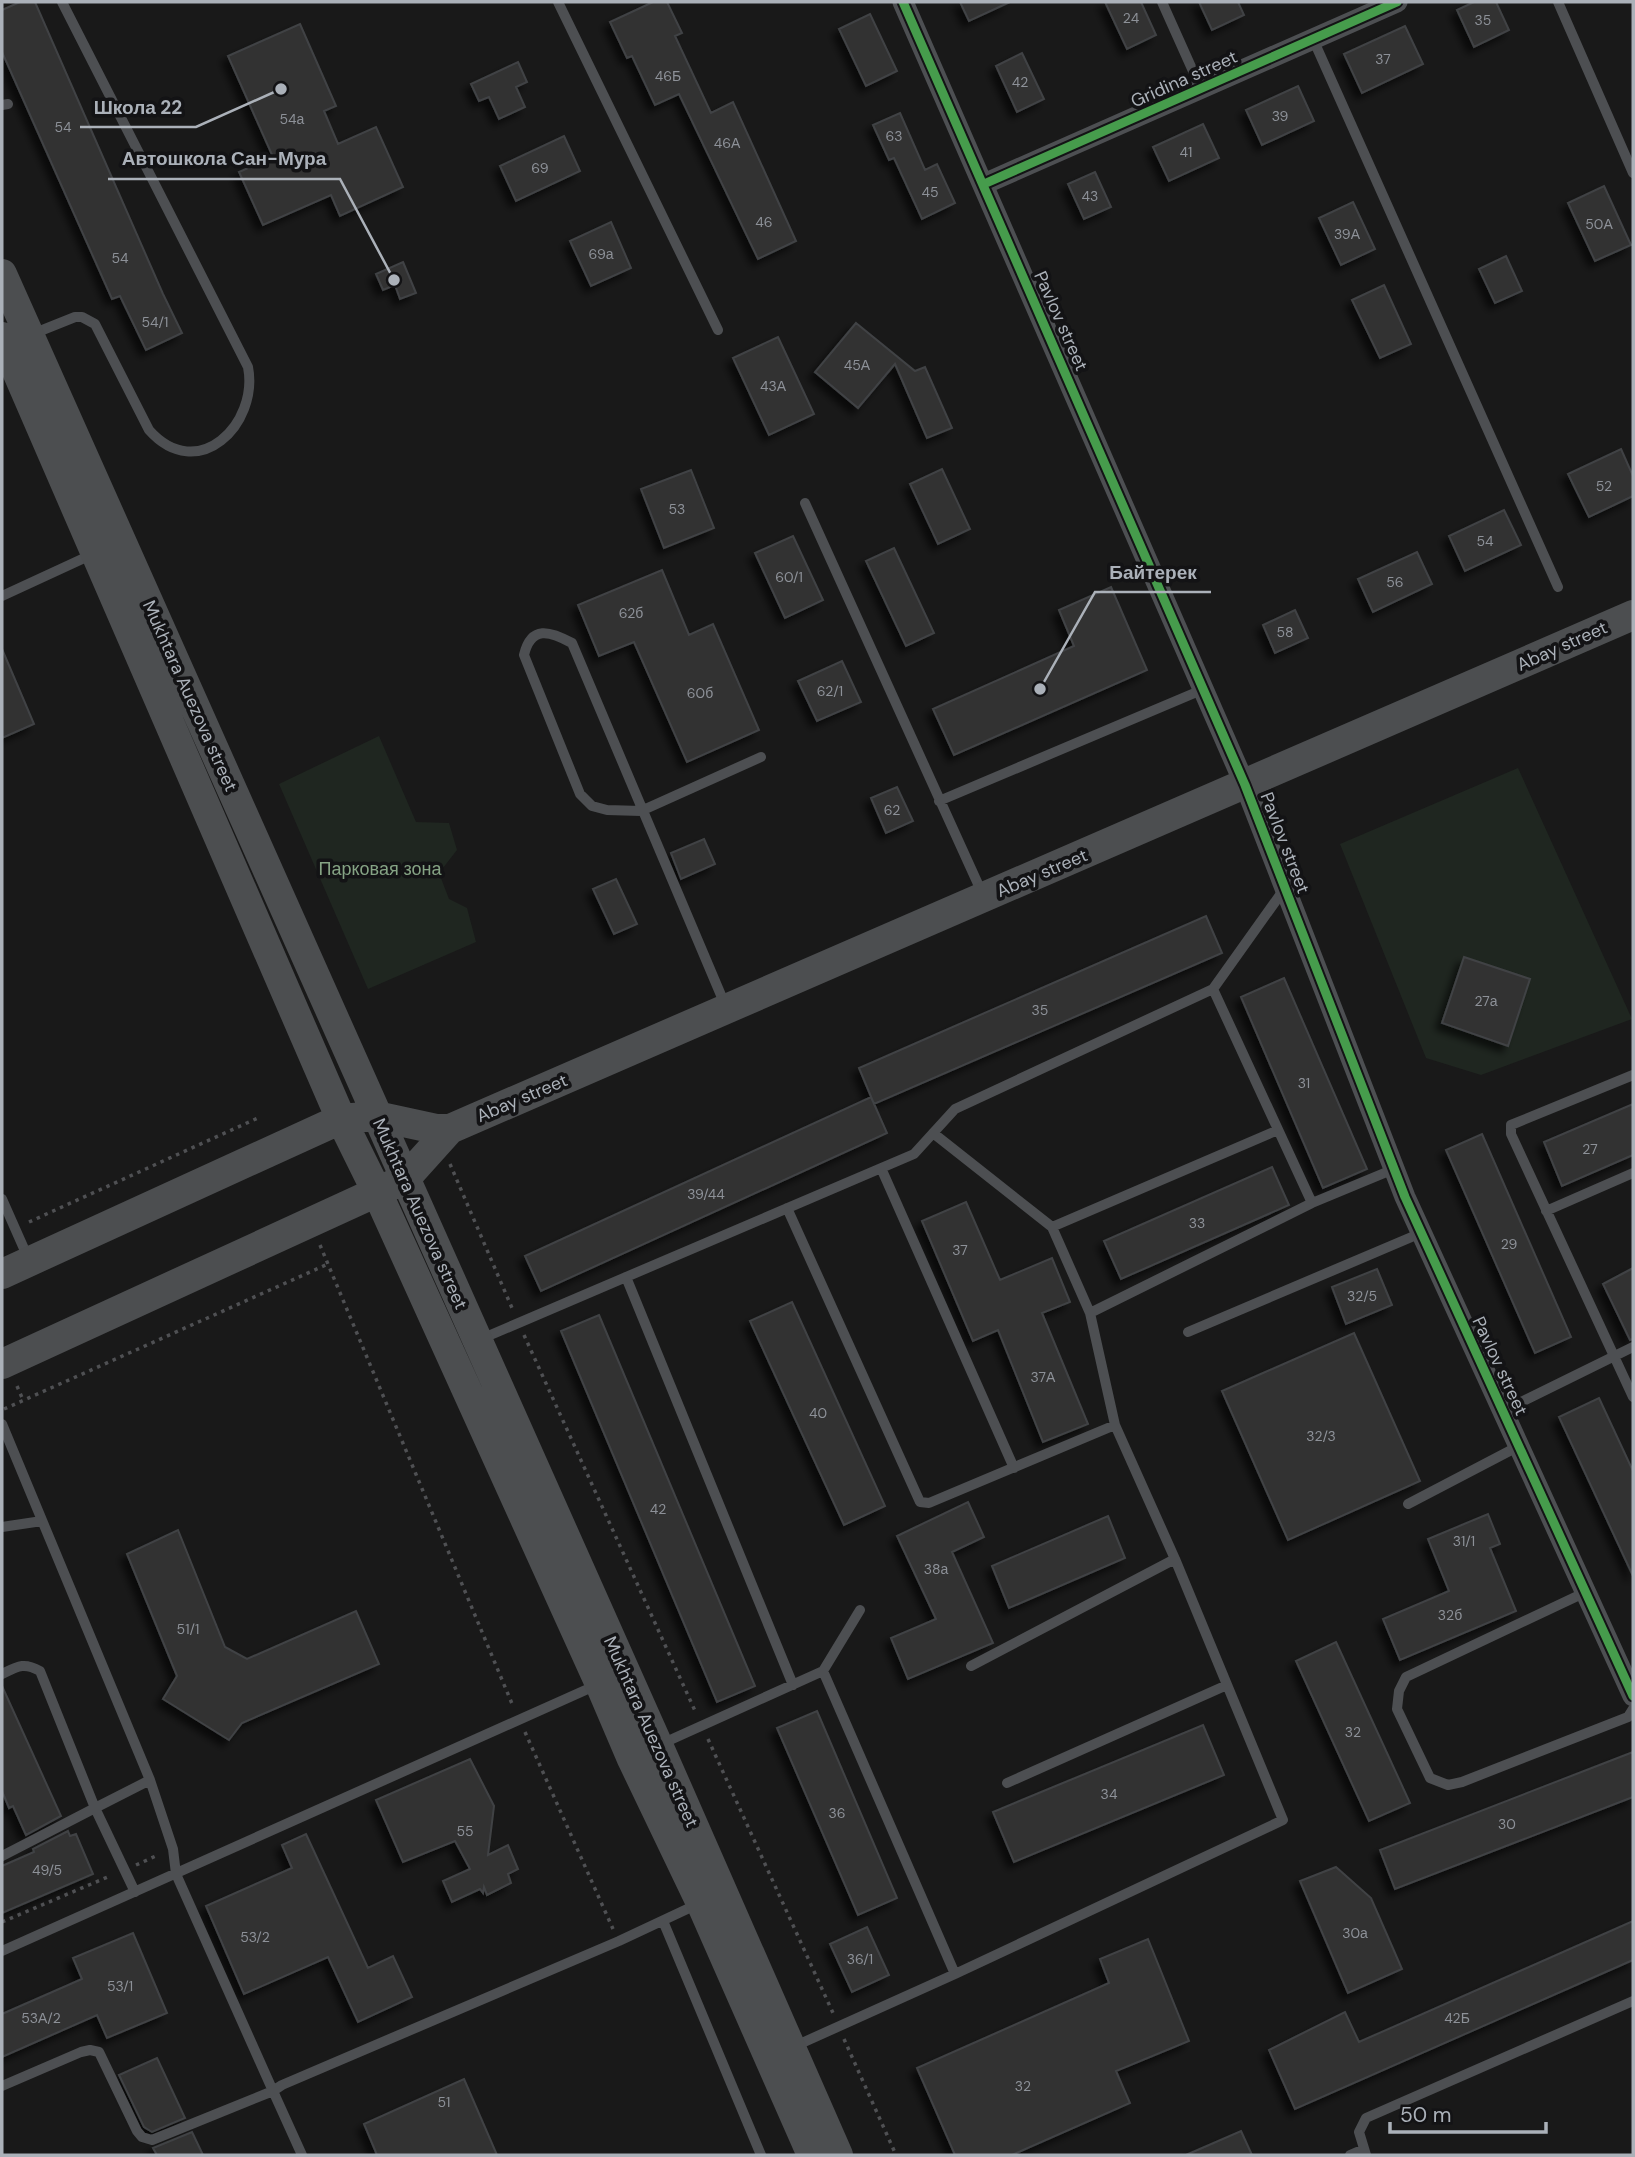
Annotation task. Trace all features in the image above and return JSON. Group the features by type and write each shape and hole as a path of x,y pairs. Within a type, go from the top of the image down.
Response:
{"main road":[{"name":"Mukhtara Auezova street","path":"2,274 15,336 109,547 405,1179 463,1347"},
{"name":"Mukhtara Auezova street","path":"109,547 341,1119 377,1192 463,1347 712,1899 790,2048 838,2155"},
{"name":"Abay street","path":"2,1364 405,1179 446,1135 727,1009 1633,615"},
{"path":"2,1274 341,1119 376,1116 436,1129 446,1135"},
{"name":"Mukhtara Auezova street","path":"712,1899 812,2155"}],"street":[{"name":"Pavlov street","path":"903,2 1245,785 1421,1233 1586,1592 1628,1673 1633,1696"},
{"name":"Gridina street","path":"984,184 1397,2"}],"lane":[{"path":"15,336 75,317 82,317 95,324 149,430 175,450 184,453 197,451 222,440 240,416 248,399 251,383 248,367 62,2"},
{"path":"558,2 718,330"},
{"path":"1162,2 1201,89"},
{"path":"1558,2 1633,173"},
{"path":"1313,39 1558,587"},
{"path":"805,503 985,898"},
{"path":"2,596 109,547"},
{"path":"727,1009 641,811 572,643 553,633 537,634 527,642 524,655 580,794 592,806 607,810 641,811 761,757"},
{"path":"939,801 1204,689"},
{"path":"463,1347 914,1154 955,1109 1213,989 1285,888"},
{"path":"1213,989 1312,1203"},
{"path":"1633,1075 1511,1125 1511,1134 1633,1397"},
{"path":"1052,1227 1278,1130"},
{"path":"790,2048 1283,1821 1175,1559 1115,1425 1090,1313 1052,1227 933,1133"},
{"path":"881,1168 1014,1468"},
{"path":"1090,1313 1312,1203 1394,1169"},
{"path":"1546,1211 1633,1173"},
{"path":"2,1199 10,1225 30,1261"},
{"path":"788,1208 920,1502 929,1503 1115,1425"},
{"path":"1188,1332 1421,1233"},
{"path":"626,1277 793,1685"},
{"path":"1503,1411 1633,1347"},
{"path":"2,1424 150,1780 173,1849 176,1874 302,2155"},
{"path":"1408,1504 1519,1446"},
{"path":"2,1527 42,1521"},
{"path":"971,1666 1175,1559"},
{"path":"1586,1592 1406,1676 1399,1691 1397,1709 1430,1778 1448,1785 1462,1782 1628,1717 1633,1709"},
{"path":"645,1752 823,1671 860,1610"},
{"path":"2,1674 29,1665 40,1671 95,1808 135,1892"},
{"path":"823,1671 955,1974"},
{"path":"2,1951 612,1679"},
{"path":"1007,1783 1227,1685"},
{"path":"2,1856 150,1780"},
{"path":"2,2086 81,2052 99,2052 137,2131 142,2137 152,2140 273,2091 712,1899"},
{"path":"663,1921 761,2155"},
{"path":"1350,2155 1365,2152 1359,2132 1366,2118 1633,2001"}],"path":[{"path":"10,1225 260,1117"},
{"path":"446,1135 518,1322 896,2155"},
{"path":"311,1224 519,1719 619,1941"},
{"path":"2,1409 328,1265"},
{"path":"2,1922 173,1849"}],"green space":[{"name":"Парковая зона","path":"379,736 416,822 449,823 457,850 439,873 449,899 467,908 476,942 368,989 279,784"},
{"path":"1518,768 1632,1019 1481,1075 1426,1058 1340,844"}],"building":[{"path":"20,2 35,2 182,333 146,350 120,296 112,299 2,52 2,10"},
{"path":"653,2 667,2 682,33 675,36 711,113 733,102 796,241 758,259 679,94 655,105 632,56 627,58 610,22"},
{"path":"960,2 1010,2 969,21"},
{"path":"1105,2 1141,2 1156,35 1127,49"},
{"path":"1199,2 1238,2 1244,15 1212,30"},
{"path":"1474,2 1496,2 1509,30 1474,47 1457,10"},
{"path":"870,14 897,71 866,86 839,29"},
{"path":"300,24 336,106 324,111 338,144 376,127 403,187 340,216 331,195 263,225 239,172 273,157 228,56"},
{"path":"1405,26 1423,64 1362,93 1344,54"},
{"path":"1022,53 1044,99 1017,112 996,66"},
{"path":"518,62 527,82 516,87 525,107 499,119 489,97 479,101 471,84"},
{"path":"1298,86 1314,121 1262,145 1246,110"},
{"path":"900,113 925,170 937,164 955,203 922,219 894,158 889,160 873,125"},
{"path":"1203,124 1219,158 1169,181 1153,147"},
{"path":"564,136 580,171 516,201 500,166"},
{"path":"1095,172 1111,207 1084,219 1068,184"},
{"path":"1604,186 1631,245 1595,261 1568,203"},
{"path":"1353,202 1375,249 1341,265 1319,218"},
{"path":"611,222 631,268 591,286 570,241"},
{"path":"1506,256 1522,291 1495,303 1479,269"},
{"path":"403,262 416,293 400,299 395,285 383,290 376,274"},
{"path":"1384,285 1411,344 1380,358 1352,300"},
{"path":"856,323 915,371 925,367 952,428 927,438 895,364 858,408 815,372"},
{"path":"778,337 814,414 769,435 733,358"},
{"path":"1621,449 1633,476 1633,496 1589,517 1568,474"},
{"path":"942,469 970,529 938,544 910,484"},
{"path":"691,470 714,528 664,548 641,489"},
{"path":"1504,510 1521,545 1465,571 1449,536"},
{"path":"793,536 823,600 785,618 755,553"},
{"path":"894,548 934,633 906,646 866,561"},
{"path":"1417,552 1432,584 1373,612 1358,579"},
{"path":"662,570 689,635 713,624 759,730 687,762 634,642 599,656 578,605"},
{"path":"1111,587 1147,670 954,755 933,709 1074,646 1059,610"},
{"path":"1295,610 1308,638 1275,653 1263,625"},
{"path":"2,649 34,724 2,738"},
{"path":"842,661 861,702 817,721 798,681"},
{"path":"897,787 913,821 886,833 871,798"},
{"path":"704,839 715,864 681,879 671,853"},
{"path":"616,879 637,924 614,934 593,889"},
{"path":"1206,916 1222,953 874,1104 859,1068"},
{"path":"1464,957 1530,979 1508,1046 1442,1023"},
{"path":"1284,978 1367,1169 1323,1188 1241,997"},
{"path":"871,1097 887,1133 541,1291 525,1256"},
{"path":"1633,1104 1633,1155 1562,1186 1544,1142"},
{"path":"1482,1134 1571,1337 1535,1353 1446,1150"},
{"path":"1272,1167 1289,1205 1121,1279 1104,1241"},
{"path":"966,1202 1000,1280 1052,1258 1070,1302 1042,1313 1088,1424 1043,1442 998,1330 973,1341 922,1221"},
{"path":"1633,1268 1633,1339 1630,1340 1603,1284"},
{"path":"1377,1269 1392,1305 1346,1324 1332,1287"},
{"path":"792,1302 885,1506 844,1525 750,1321"},
{"path":"599,1315 755,1686 717,1702 561,1331"},
{"path":"1354,1333 1420,1481 1288,1540 1222,1391"},
{"path":"1599,1398 1633,1471 1633,1576 1559,1417"},
{"path":"968,1502 984,1537 952,1552 993,1643 908,1679 891,1638 936,1619 897,1536"},
{"path":"1488,1514 1500,1544 1490,1548 1516,1611 1400,1660 1383,1619 1449,1591 1428,1539"},
{"path":"1108,1516 1125,1558 1009,1608 992,1566"},
{"path":"178,1530 225,1647 247,1659 356,1611 379,1664 242,1723 229,1740 163,1699 177,1676 127,1554"},
{"path":"1336,1642 1410,1803 1369,1821 1296,1661"},
{"path":"2,1686 61,1816 26,1835 13,1806 9,1808 2,1791"},
{"path":"817,1711 897,1898 858,1915 777,1728"},
{"path":"1203,1725 1224,1775 1014,1862 993,1812"},
{"path":"1633,1752 1633,1797 1395,1889 1380,1850"},
{"path":"470,1759 494,1806 488,1855 508,1845 518,1869 508,1874 511,1883 487,1895 484,1887 483,1893 480,1889 452,1902 443,1881 470,1869 455,1841 403,1862 376,1800"},
{"path":"68,1831 70,1836 76,1834 93,1874 2,1913 2,1866 34,1852 33,1849"},
{"path":"306,1834 368,1968 393,1956 412,1997 358,2022 328,1957 244,1994 206,1906 292,1868 282,1845"},
{"path":"1336,1867 1371,1898 1402,1969 1348,1993 1300,1881"},
{"path":"1633,1921 1633,1960 1295,2109 1269,2050 1345,2012 1359,2042"},
{"path":"867,1927 889,1975 852,1992 830,1944"},
{"path":"133,1933 167,2013 107,2038 97,2015 2,2057 2,2014 82,1979 73,1958"},
{"path":"1148,1939 1189,2041 1116,2071 1130,2103 1012,2155 955,2155 917,2068 1109,1983 1100,1959"},
{"path":"157,2058 185,2118 152,2132 144,2127 119,2075"},
{"path":"464,2079 497,2155 377,2155 364,2124"},
{"path":"1241,2131 1252,2155 1186,2155"},
{"path":"192,2132 203,2155 157,2155 153,2148"}],"cycle path":[{"path":"903,2 1245,785 1405,1197 1633,1696"},
{"path":"984,184 1397,2"}],"place":[{"name":"Школа 22","path":"281,89"},
{"name":"Автошкола Сан-Мура","path":"394,280"},
{"name":"Байтерек","path":"1040,689"}]}
